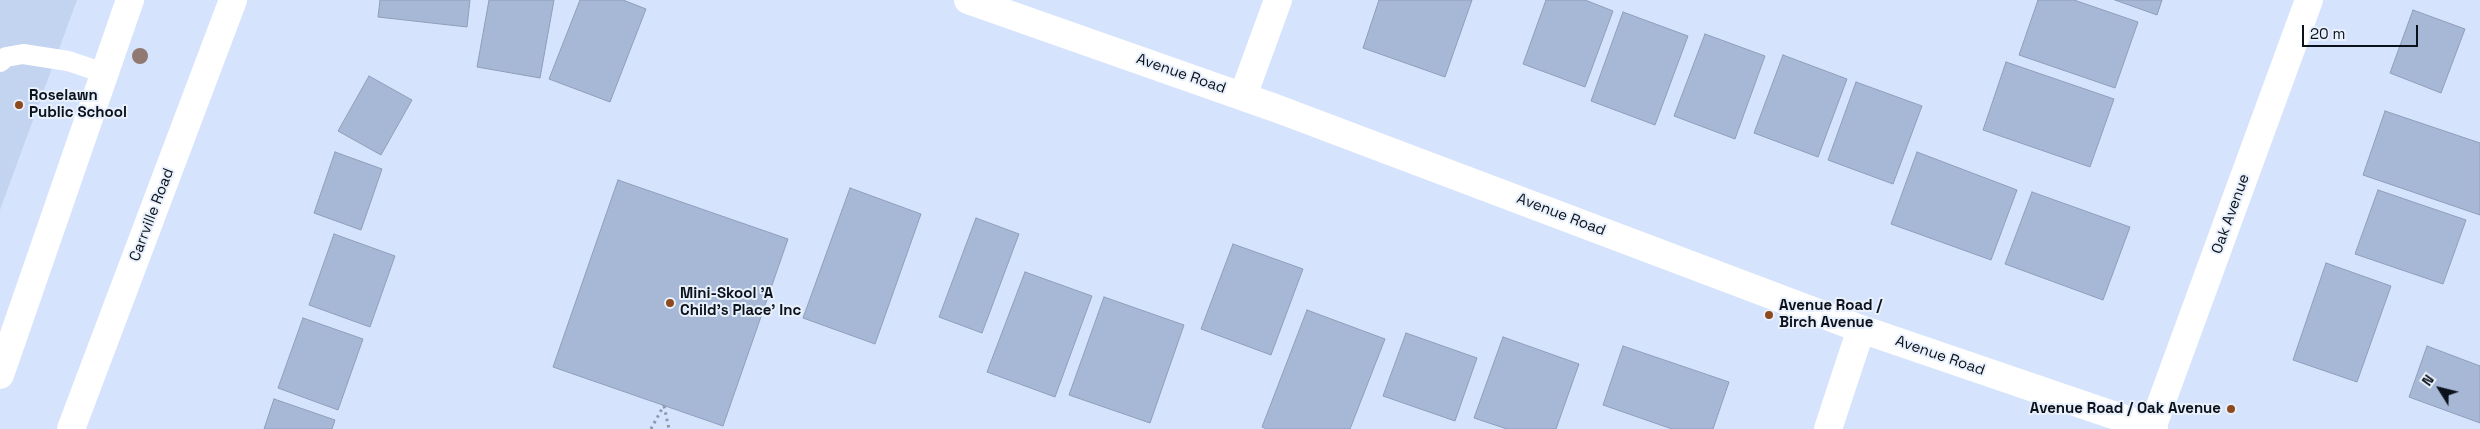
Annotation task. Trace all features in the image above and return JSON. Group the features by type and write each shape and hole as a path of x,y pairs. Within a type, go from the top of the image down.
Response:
{"street":[{"path":"0,375 130,0"},
{"name":"Carrville Road","path":"71,429 233,0"},
{"name":"Avenue Road","path":"968,0 1243,96 1862,329 2153,429"},
{"path":"1243,96 1278,0"},
{"name":"Oak Avenue","path":"2153,429 2309,0"},
{"path":"1828,429 1862,329"}],"lane":[{"path":"0,62 6,57 23,54 68,61 104,73"}],"path":[{"path":"650,429 664,406 669,429"}],"shaded area":[{"name":"Roselawn Public School","path":"0,0 77,0 0,210"}],"building":[{"path":"380,0 470,0 467,27 378,17"},
{"path":"489,0 554,0 540,78 477,67"},
{"path":"580,0 623,0 646,9 610,102 549,79"},
{"path":"1379,0 1472,0 1445,77 1363,48"},
{"path":"1546,0 1585,0 1613,11 1585,87 1523,64"},
{"path":"2038,0 2074,0 2138,22 2115,88 2019,55"},
{"path":"2115,0 2162,0 2157,15"},
{"path":"2413,10 2465,29 2441,93 2390,73"},
{"path":"1623,12 1688,36 1655,125 1591,101"},
{"path":"1705,34 1765,56 1735,139 1674,116"},
{"path":"1783,55 1847,79 1818,157 1754,133"},
{"path":"2006,62 2114,99 2090,167 1983,130"},
{"path":"369,76 412,100 381,155 338,131"},
{"path":"1856,82 1922,106 1893,184 1828,160"},
{"path":"2385,111 2480,143 2480,215 2363,175"},
{"path":"335,152 382,169 361,230 314,213"},
{"path":"1917,152 2017,190 1991,260 1891,224"},
{"name":"Mini-Skool 'A Child's Place' Inc","path":"618,180 788,239 723,426 553,367"},
{"path":"850,188 921,214 875,344 803,318"},
{"path":"2378,190 2466,220 2443,284 2355,254"},
{"path":"2032,192 2130,227 2103,300 2005,264"},
{"path":"976,218 1019,234 982,333 939,317"},
{"path":"334,234 395,256 370,327 309,305"},
{"path":"1233,244 1303,269 1271,355 1201,329"},
{"path":"2326,263 2391,286 2357,382 2293,360"},
{"path":"1025,272 1092,296 1055,397 987,372"},
{"path":"1104,297 1184,325 1150,423 1069,395"},
{"path":"1307,310 1385,339 1350,429 1267,429 1262,427"},
{"path":"303,318 363,339 338,410 278,388"},
{"path":"1406,333 1477,358 1455,421 1383,396"},
{"path":"1503,337 1579,364 1556,429 1507,429 1474,418"},
{"path":"1623,346 1729,382 1713,429 1672,429 1603,405"},
{"path":"2427,346 2480,366 2480,423 2409,397"},
{"path":"274,399 335,420 332,429 264,429"}],"place":[{"name":"Roselawn Public School","path":"19,105"},
{"name":"Mini-Skool 'A Child's Place' Inc","path":"670,303"},
{"name":"Avenue Road / Birch Avenue","path":"1769,315"},
{"name":"Avenue Road / Oak Avenue","path":"2231,409"}]}
